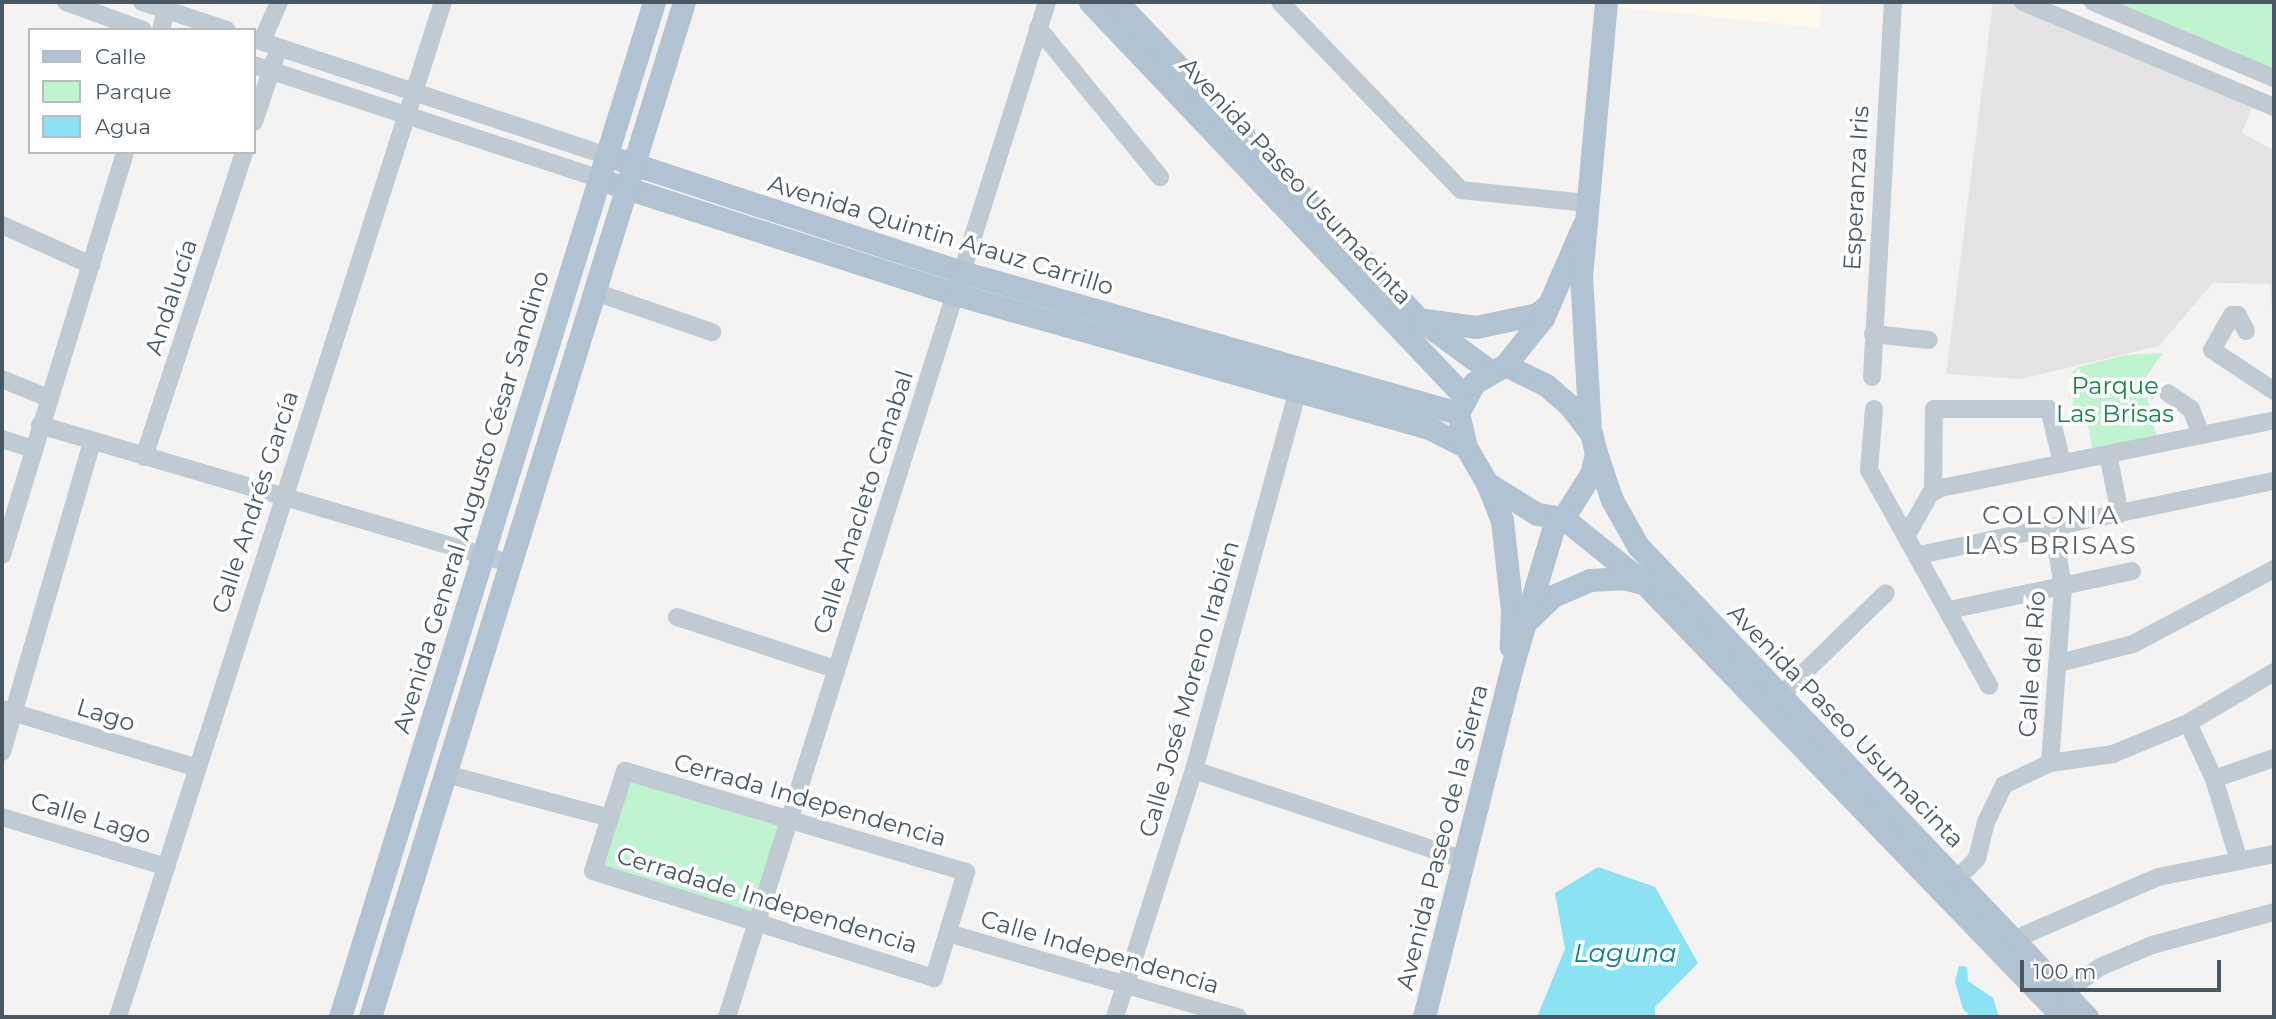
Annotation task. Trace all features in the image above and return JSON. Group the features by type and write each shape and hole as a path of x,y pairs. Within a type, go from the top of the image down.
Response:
{"main road":[{"name":"Avenida General Augusto César Sandino","path":"340,1017 597,178 654,2"},
{"path":"370,1017 684,2"},
{"name":"Avenida Paseo Usumacinta","path":"1090,2 1461,405"},
{"name":"Avenida Paseo Usumacinta","path":"1117,2 1415,315 1497,368"},
{"path":"1585,214 1554,299 1497,368 1461,405 1466,447 1487,483 1521,506 1560,519 1585,487 1593,443 1581,329 1585,214 1606,2"},
{"name":"Avenida Quintin Arauz Carrillo","path":"605,155 958,283"},
{"name":"Avenida Quintin Arauz Carrillo","path":"597,178 1300,383 1431,429 1466,447"},
{"path":"1415,315 1429,323 1476,327 1537,314 1554,299"},
{"path":"1497,368 1546,385 1569,405 1593,443"},
{"name":"Avenida Quintin Arauz Carrillo","path":"1300,383 1461,405"},
{"name":"Avenida Paseo Usumacinta","path":"1593,443 1612,500 1638,546 2087,1017"},
{"name":"Avenida Paseo de la Sierra","path":"1487,483 1502,520 1508,561 1511,670"},
{"name":"Avenida Paseo Usumacinta","path":"1560,519 1645,584 2063,1017"},
{"name":"Avenida Paseo de la Sierra","path":"1424,1017 1511,670 1560,519"},
{"path":"1528,620 1553,596 1590,580 1623,578 1645,584"}],"street":[{"path":"66,2 138,28"},
{"path":"142,2 168,6 222,28"},
{"path":"256,108 265,42 279,2"},
{"name":"Calle Andrés García","path":"118,1017 403,115 443,2"},
{"name":"Calle Anacleto Canabal","path":"727,1017 791,822 835,669 1047,2"},
{"path":"1280,2 1461,190 1585,214"},
{"name":"Esperanza Iris","path":"1872,377 1893,2"},
{"path":"2023,2 2274,107"},
{"path":"2093,2 2274,78"},
{"path":"162,28 168,6"},
{"path":"2117,41 2127,16"},
{"path":"1038,28 1160,177"},
{"name":"Avenida Quintin Arauz Carrillo","path":"265,42 605,155"},
{"path":"262,68 597,178"},
{"path":"2,551 124,154"},
{"name":"Andalucía","path":"144,457 243,154"},
{"path":"2,225 91,265"},
{"path":"595,292 712,332"},
{"path":"2246,331 2240,317 2232,315 2211,350 2274,391"},
{"path":"1873,334 1929,340"},
{"path":"2,379 48,398"},
{"name":"Calle José Moreno Irabién","path":"1115,1017 1194,770 1300,383"},
{"path":"2168,393 2191,409 2201,435"},
{"path":"1874,409 1868,467 1908,533 1989,685"},
{"path":"1908,533 1933,491 1934,409 2049,409 2062,463"},
{"path":"1933,491 2274,420"},
{"path":"40,425 511,564"},
{"path":"2,439 33,449"},
{"path":"2,752 8,710 92,442"},
{"path":"2108,454 2120,514"},
{"path":"1919,555 2274,481"},
{"name":"Calle del Río","path":"2050,763 2063,586 2053,528"},
{"path":"2059,663 2138,642 2274,569"},
{"path":"1949,610 2132,571"},
{"path":"1781,695 1886,593"},
{"path":"677,617 835,669"},
{"path":"1957,879 1977,858 1986,822 2004,785 2050,763 2113,754 2188,723 2274,672"},
{"name":"Lago","path":"8,710 197,768"},
{"path":"2188,723 2214,779 2239,860"},
{"path":"2214,779 2274,758"},
{"path":"1194,770 1465,860"},
{"name":"Cerrada Independencia","path":"610,818 625,771 966,872 948,933"},
{"path":"446,774 610,818"},
{"name":"Calle Lago","path":"2,817 167,867"},
{"name":"Cerradade Independencia","path":"610,818 593,871 758,920 934,978 948,933"},
{"path":"2015,939 2147,880 2274,854"},
{"path":"2064,993 2101,967 2152,945 2274,912"},
{"name":"Calle Independencia","path":"948,933 1238,1017"}],"shaded area":[{"path":"1606,2 1822,2 1819,28 1606,6"},
{"path":"1993,2 2023,2 2255,99 2242,133 2274,150 2274,333 2270,284 2213,283 2159,346 2020,379 1946,374"}],"green space":[{"path":"2093,2 2274,2 2274,78"},
{"name":"Parque Las Brisas","path":"2163,353 2143,381 2158,443 2094,456 2086,415 2073,406 2070,374 2078,367 2125,355"},
{"path":"625,771 791,823 758,920 593,871"}],"water":[{"name":"Laguna","path":"1598,867 1655,887 1698,963 1655,1007 1655,1017 1537,1017 1565,949 1555,893"},
{"path":"1959,966 1967,967 1968,981 1993,998 1999,1017 1971,1017 1963,1009 1955,982"}],"district":[{"name":"COLONIA LAS BRISAS","path":"2051,531"}]}
